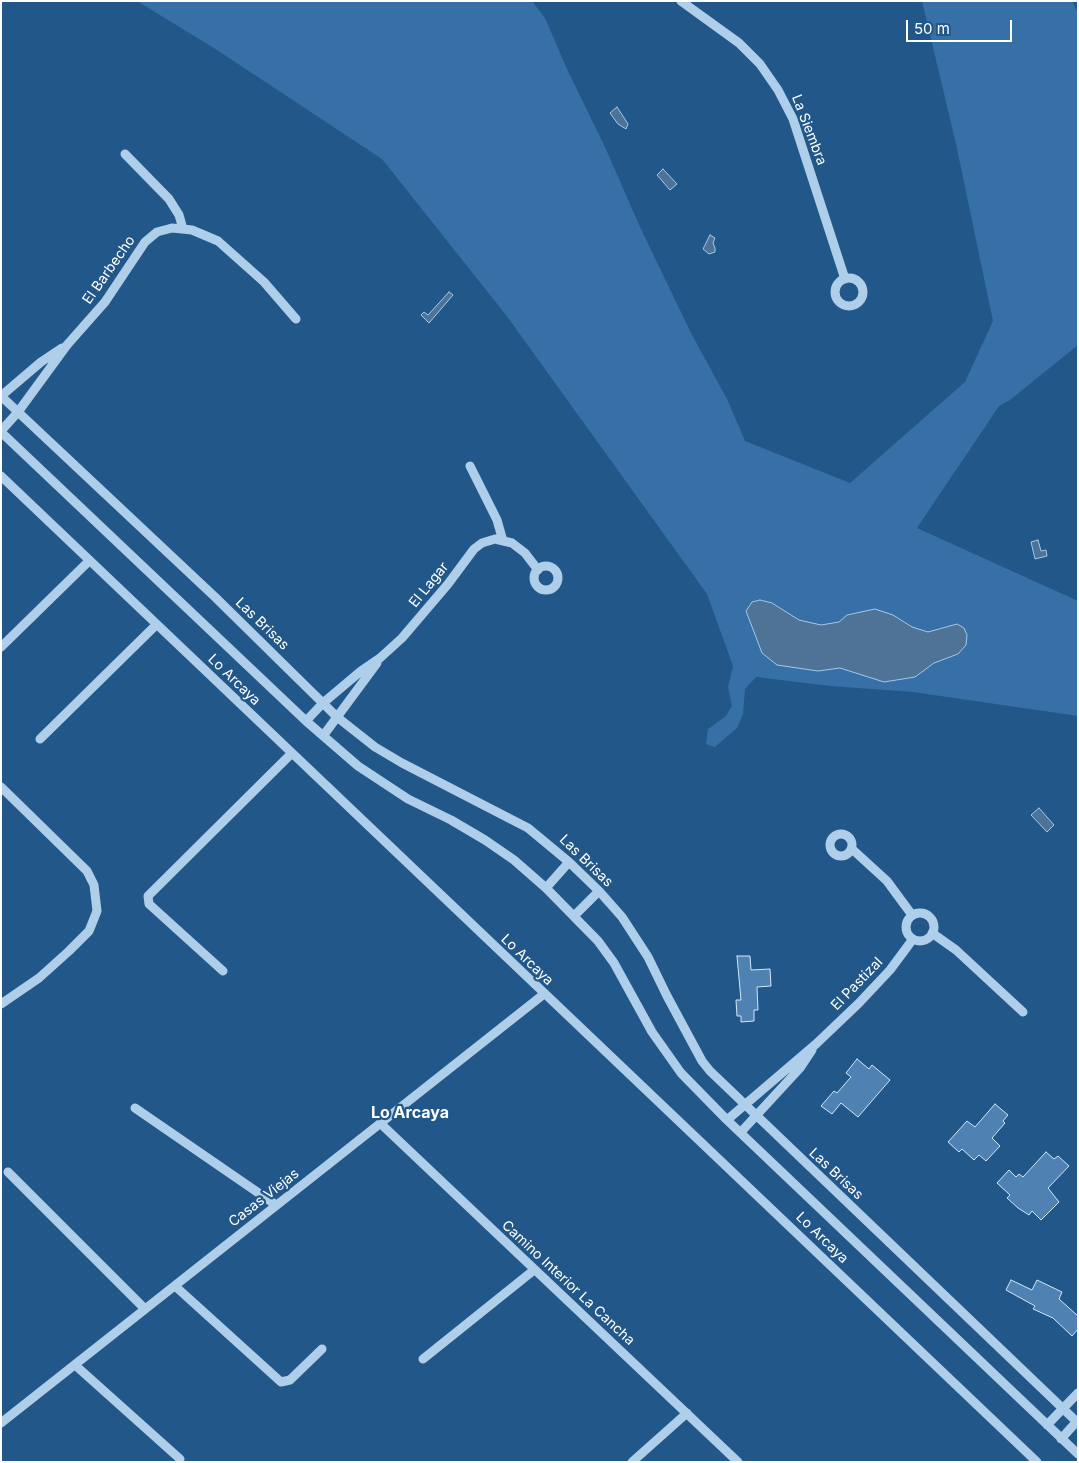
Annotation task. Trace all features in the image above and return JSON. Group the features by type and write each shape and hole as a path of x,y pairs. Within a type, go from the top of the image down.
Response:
{"street":[{"name":"La Siembra","path":"681,1 739,43 760,64 778,90 793,119 845,279"},
{"path":"125,154 169,199 179,215 183,229"},
{"name":"El Barbecho","path":"1,431 18,412 67,345 105,302 149,236 164,230 183,229 199,232 218,241 264,282 296,319"},
{"name":"El Barbecho","path":"1,396 41,362 67,345"},
{"name":"Las Brisas","path":"1,396 201,583 337,717 375,747 402,763 528,828 569,862 622,917 648,957 702,1061 756,1118 1077,1422"},
{"path":"1,431 322,736 384,784 485,840 514,860 575,915 592,933 614,963 668,1056 681,1073 727,1120 1078,1454"},
{"path":"470,466 497,520 503,541 519,548 538,570"},
{"name":"Lo Arcaya","path":"1,476 1037,1462"},
{"name":"El Lagar","path":"380,658 429,608 474,549 488,540 503,541"},
{"path":"1,647 90,561"},
{"path":"40,738 156,625"},
{"path":"306,721 323,703 361,671 380,658"},
{"path":"322,736 380,658"},
{"path":"223,971 149,904 148,896 292,754"},
{"path":"1,787 87,871 94,885 97,911 89,931 69,951 39,978 1,1004"},
{"path":"852,849 887,881 912,915"},
{"path":"546,888 569,862"},
{"path":"575,915 599,891"},
{"path":"921,913 929,916 933,924 932,933 922,941 913,939 907,934 906,925 912,915 921,913"},
{"path":"932,933 956,950 1024,1012"},
{"name":"El Pastizal","path":"816,1044 890,970 913,939"},
{"name":"Casas Viejas","path":"1,1424 544,994"},
{"path":"727,1120 742,1104 816,1044"},
{"path":"741,1132 756,1118 800,1068 816,1044"},
{"path":"135,1108 276,1205"},
{"name":"Camino Interior La Cancha","path":"380,1123 738,1462"},
{"path":"8,1172 144,1310"},
{"path":"423,1359 534,1270"},
{"path":"174,1286 281,1382 290,1380 322,1349"},
{"path":"75,1365 180,1459"},
{"path":"1047,1425 1078,1393"},
{"path":"632,1462 687,1413"},
{"path":"1062,1439 1077,1422"}],"shaded area":[{"path":"137,1 532,1 545,18 640,227 691,333 728,401 745,441 850,483 965,382 993,321 956,144 922,1 1072,1 1078,13 1078,345 1010,400 999,406 917,528 1078,601 1078,716 913,692 830,686 756,677 745,689 743,714 737,728 715,747 706,744 708,729 726,716 732,706 728,687 733,666 707,594 506,315 382,159 217,50"},
{"path":"617,107 628,124 626,129 618,124 610,113"},
{"path":"663,169 677,184 670,190 657,175"},
{"path":"710,235 715,238 713,243 715,252 709,254 703,249"},
{"path":"449,292 453,295 429,323 421,315 424,312 428,315"},
{"path":"1038,540 1041,551 1046,550 1047,556 1035,559 1031,542"},
{"path":"760,600 772,603 799,620 821,625 839,622 847,615 875,609 893,615 912,627 928,632 957,624 964,628 967,635 966,645 958,654 934,663 915,677 884,682 840,668 818,671 777,665 762,653 746,611 752,602"},
{"path":"1039,808 1054,825 1047,832 1031,815"}],"building":[{"path":"737,956 750,956 751,970 770,969 771,986 757,987 758,1010 754,1010 754,1021 741,1022 741,1016 737,1016 736,1000 741,1000"},
{"path":"857,1059 869,1069 872,1065 890,1080 858,1117 841,1103 832,1114 821,1106 834,1091 837,1093 851,1077 846,1073"},
{"path":"995,1104 1008,1115 1003,1121 1005,1123 992,1138 1000,1146 986,1161 979,1155 974,1160 962,1149 959,1152 948,1142 967,1121 975,1127"},
{"path":"1046,1152 1054,1159 1058,1156 1069,1166 1048,1188 1059,1202 1041,1220 1032,1211 1029,1215 1018,1208 1007,1198 1010,1195 997,1183 1009,1170 1016,1177 1019,1174 1023,1177"},
{"path":"1011,1280 1032,1290 1037,1280 1062,1292 1059,1299 1078,1316 1078,1329 1072,1336 1053,1318 1033,1309 1035,1306 1006,1290"}],"district":[{"name":"Lo Arcaya","path":"410,1113"}]}
